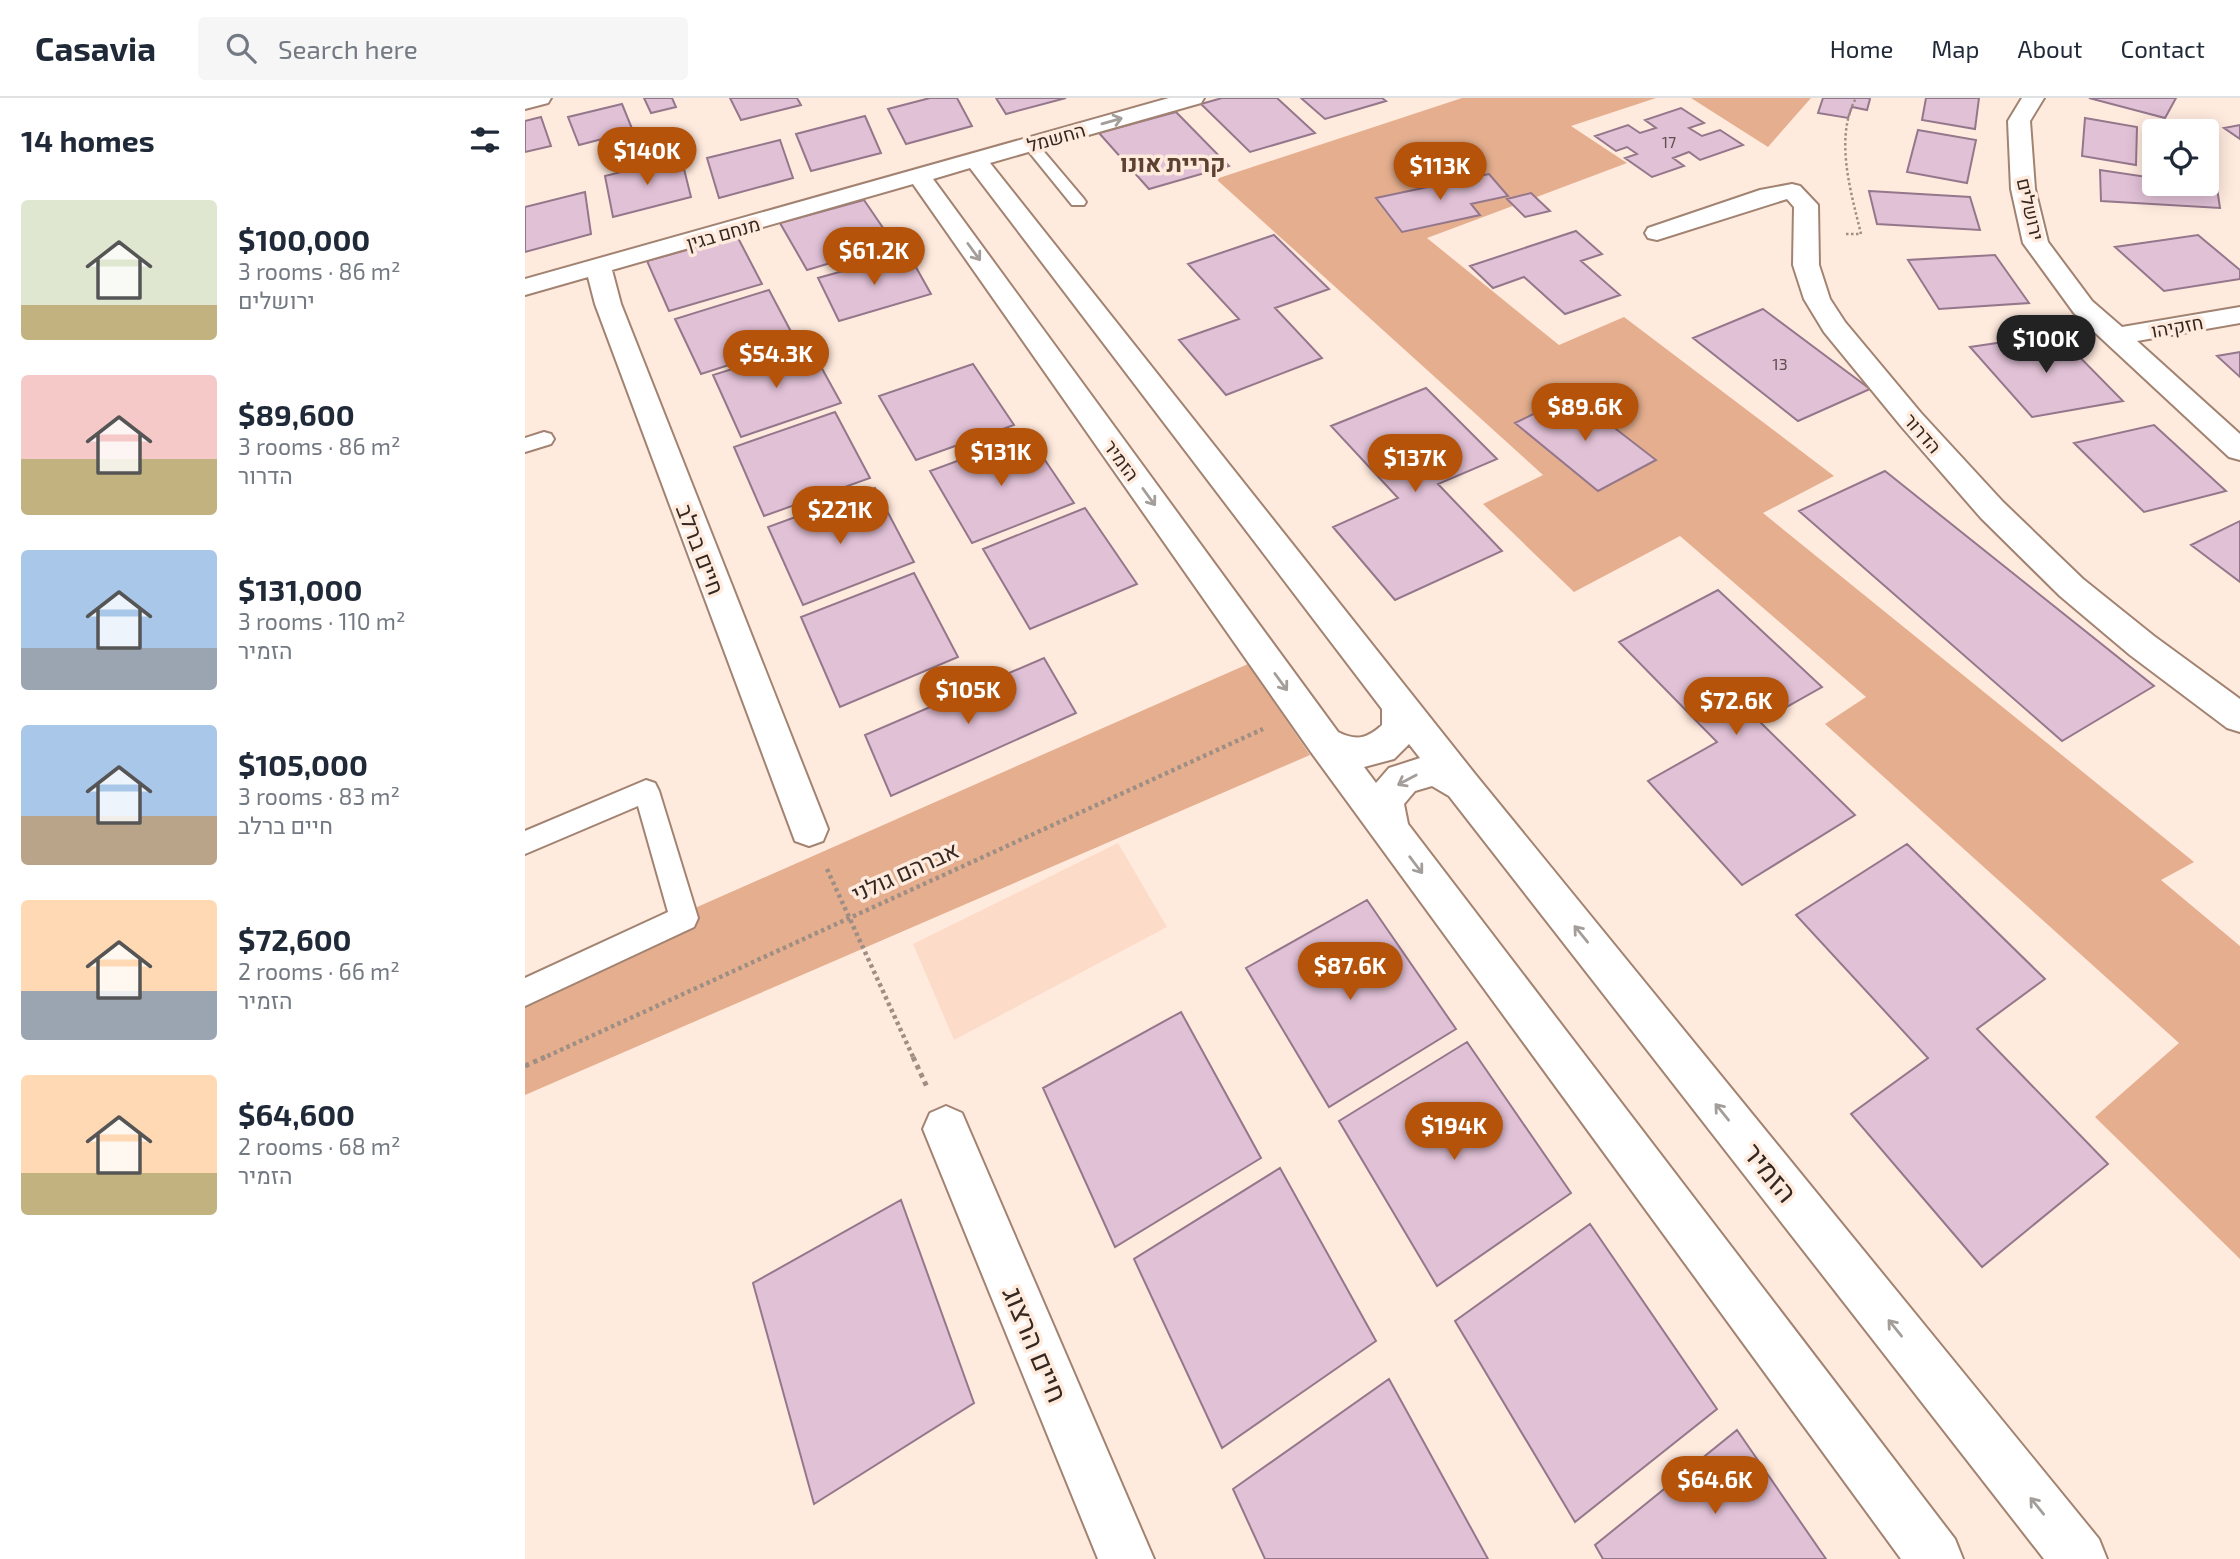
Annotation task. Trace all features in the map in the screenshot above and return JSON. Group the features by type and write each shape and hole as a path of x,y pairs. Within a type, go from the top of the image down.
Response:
{"street":[{"path":"525,102 540,98"},
{"name":"החשמל","path":"920,177 1193,98"},
{"name":"ירושלים","path":"2033,98 2019,121 2023,189 2036,243 2083,307 2240,450"},
{"name":"הזמיר","path":"976,160 1462,785 2079,1559"},
{"name":"הזמיר","path":"920,177 1313,727 1935,1559"},
{"name":"מנחם בגין","path":"525,288 920,177"},
{"name":"הדרור","path":"1657,233 1768,195 1792,191 1806,205 1806,265 1817,299 1834,327 1961,480 2050,569 2096,608 2240,718"},
{"name":"חיים ברלב","path":"599,268 608,304 809,830"},
{"name":"חזקיהו","path":"2113,337 2240,315"},
{"path":"1313,727 1349,755 1381,748 1399,731 1400,706"},
{"name":"הזמיר","path":"1390,830 1384,801 1402,779 1436,769 1462,785"},
{"name":"חיים הרצוג","path":"946,1129 1126,1559"}],"lane":[{"path":"1030,145 1078,202"},
{"path":"525,843 646,791 684,918 525,992"}],"path":[{"path":"1806,236 1861,234 1847,173 1849,107 1856,98"},
{"name":"אברהם גולני","path":"525,1066 849,916 1313,727"},
{"path":"809,830 946,1129"}],"shaded area":[{"path":"1462,98 1656,98 1571,126 1627,163 1427,238 1559,345 1624,317 1834,476 1763,513 2194,862 2161,880 2240,946 2240,1259 2095,1117 2179,1043 1825,724 1866,697 1680,536 1574,592 1483,504 1543,475 1216,179"},
{"path":"1691,98 1811,98 1768,147"},
{"path":"1248,664 1310,755 525,1095 525,983"},
{"path":"1118,843 1167,927 954,1040 913,944"}],"building":[{"path":"644,98 672,98 676,107 651,113"},
{"path":"730,98 797,98 801,105 741,120"},
{"path":"930,98 957,98 972,126 906,144 888,109"},
{"path":"996,98 1066,98 1006,114"},
{"path":"1222,98 1277,98 1315,133 1250,152 1201,104"},
{"path":"1301,98 1382,98 1386,101 1325,119"},
{"path":"1823,98 1870,99 1867,110 1852,107 1848,118 1818,113"},
{"path":"1926,98 1979,98 1975,129 1922,120"},
{"path":"2089,98 2176,98 2165,118"},
{"path":"622,104 633,131 579,145 568,117"},
{"path":"1681,108 1704,123 1689,128 1702,136 1720,130 1743,145 1700,160 1689,152 1673,158 1684,166 1652,177 1625,158 1637,154 1627,147 1616,151 1595,136 1628,125 1640,133 1656,128 1645,120"},
{"path":"1176,112 1229,166 1149,189 1099,133"},
{"path":"865,116 881,153 811,171 796,134"},
{"path":"541,117 551,146 525,152 525,121"},
{"path":"2085,118 2137,127 2136,165 2082,156"},
{"path":"2240,125 2240,139 2224,128"},
{"path":"1918,130 1976,140 1967,183 1907,172"},
{"path":"780,140 793,178 719,198 707,158"},
{"path":"681,157 691,197 613,217 605,176"},
{"path":"2100,170 2142,176 2142,196 2218,196 2220,208 2101,201"},
{"path":"1489,174 1508,196 1471,204 1480,215 1402,232 1376,198"},
{"path":"1869,191 1970,197 1980,230 1877,224"},
{"path":"585,192 591,234 525,252 525,207"},
{"path":"1531,193 1550,211 1525,217 1507,199"},
{"path":"864,200 894,244 807,270 780,223"},
{"path":"1576,231 1602,254 1581,261 1620,295 1565,314 1524,277 1493,288 1470,266"},
{"path":"1274,235 1329,289 1275,308 1322,358 1226,395 1179,340 1239,319 1188,264"},
{"path":"2198,235 2240,270 2240,279 2164,291 2115,247"},
{"path":"737,236 762,284 669,311 647,261"},
{"path":"908,253 931,294 839,321 818,278"},
{"path":"1995,255 2029,303 1939,309 1908,260"},
{"path":"769,290 797,343 701,374 675,319"},
{"path":"1763,309 1870,389 1798,421 1693,338"},
{"path":"2057,334 2123,401 2032,417 1970,347"},
{"path":"809,345 841,403 741,437 713,375"},
{"path":"2240,352 2240,377 2217,356"},
{"path":"973,364 1014,425 916,460 879,396"},
{"path":"1426,388 1497,459 1438,484 1502,551 1395,600 1333,527 1398,498 1331,426"},
{"path":"1572,395 1656,460 1598,491 1515,423"},
{"path":"835,412 870,478 764,516 734,447"},
{"path":"2154,425 2226,491 2144,512 2074,443"},
{"path":"1028,435 1074,503 972,543 930,471"},
{"path":"1885,471 2154,686 2062,741 1799,511"},
{"path":"875,488 914,562 803,605 768,527"},
{"path":"1085,508 1137,584 1030,629 983,549"},
{"path":"2240,521 2240,582 2191,545"},
{"path":"914,573 958,657 840,707 801,617"},
{"path":"1718,590 1822,687 1760,722 1855,815 1742,885 1648,781 1717,742 1619,642"},
{"path":"1044,658 1076,713 891,796 865,735"},
{"path":"1907,844 2045,979 1977,1029 2108,1164 1982,1267 1851,1114 1928,1058 1796,915"},
{"path":"1367,900 1456,1029 1329,1107 1246,968"},
{"path":"1181,1012 1261,1158 1115,1247 1043,1088"},
{"path":"1467,1042 1571,1193 1437,1286 1339,1121"},
{"path":"1280,1168 1376,1341 1222,1448 1134,1259"},
{"path":"901,1200 974,1403 814,1504 753,1283"},
{"path":"1590,1224 1717,1409 1575,1522 1455,1321"},
{"path":"1389,1379 1488,1559 1265,1559 1233,1489"},
{"path":"1737,1430 1826,1559 1603,1559 1595,1545"}],"district":[{"name":"קריית אונו","path":"1173,162"}]}
